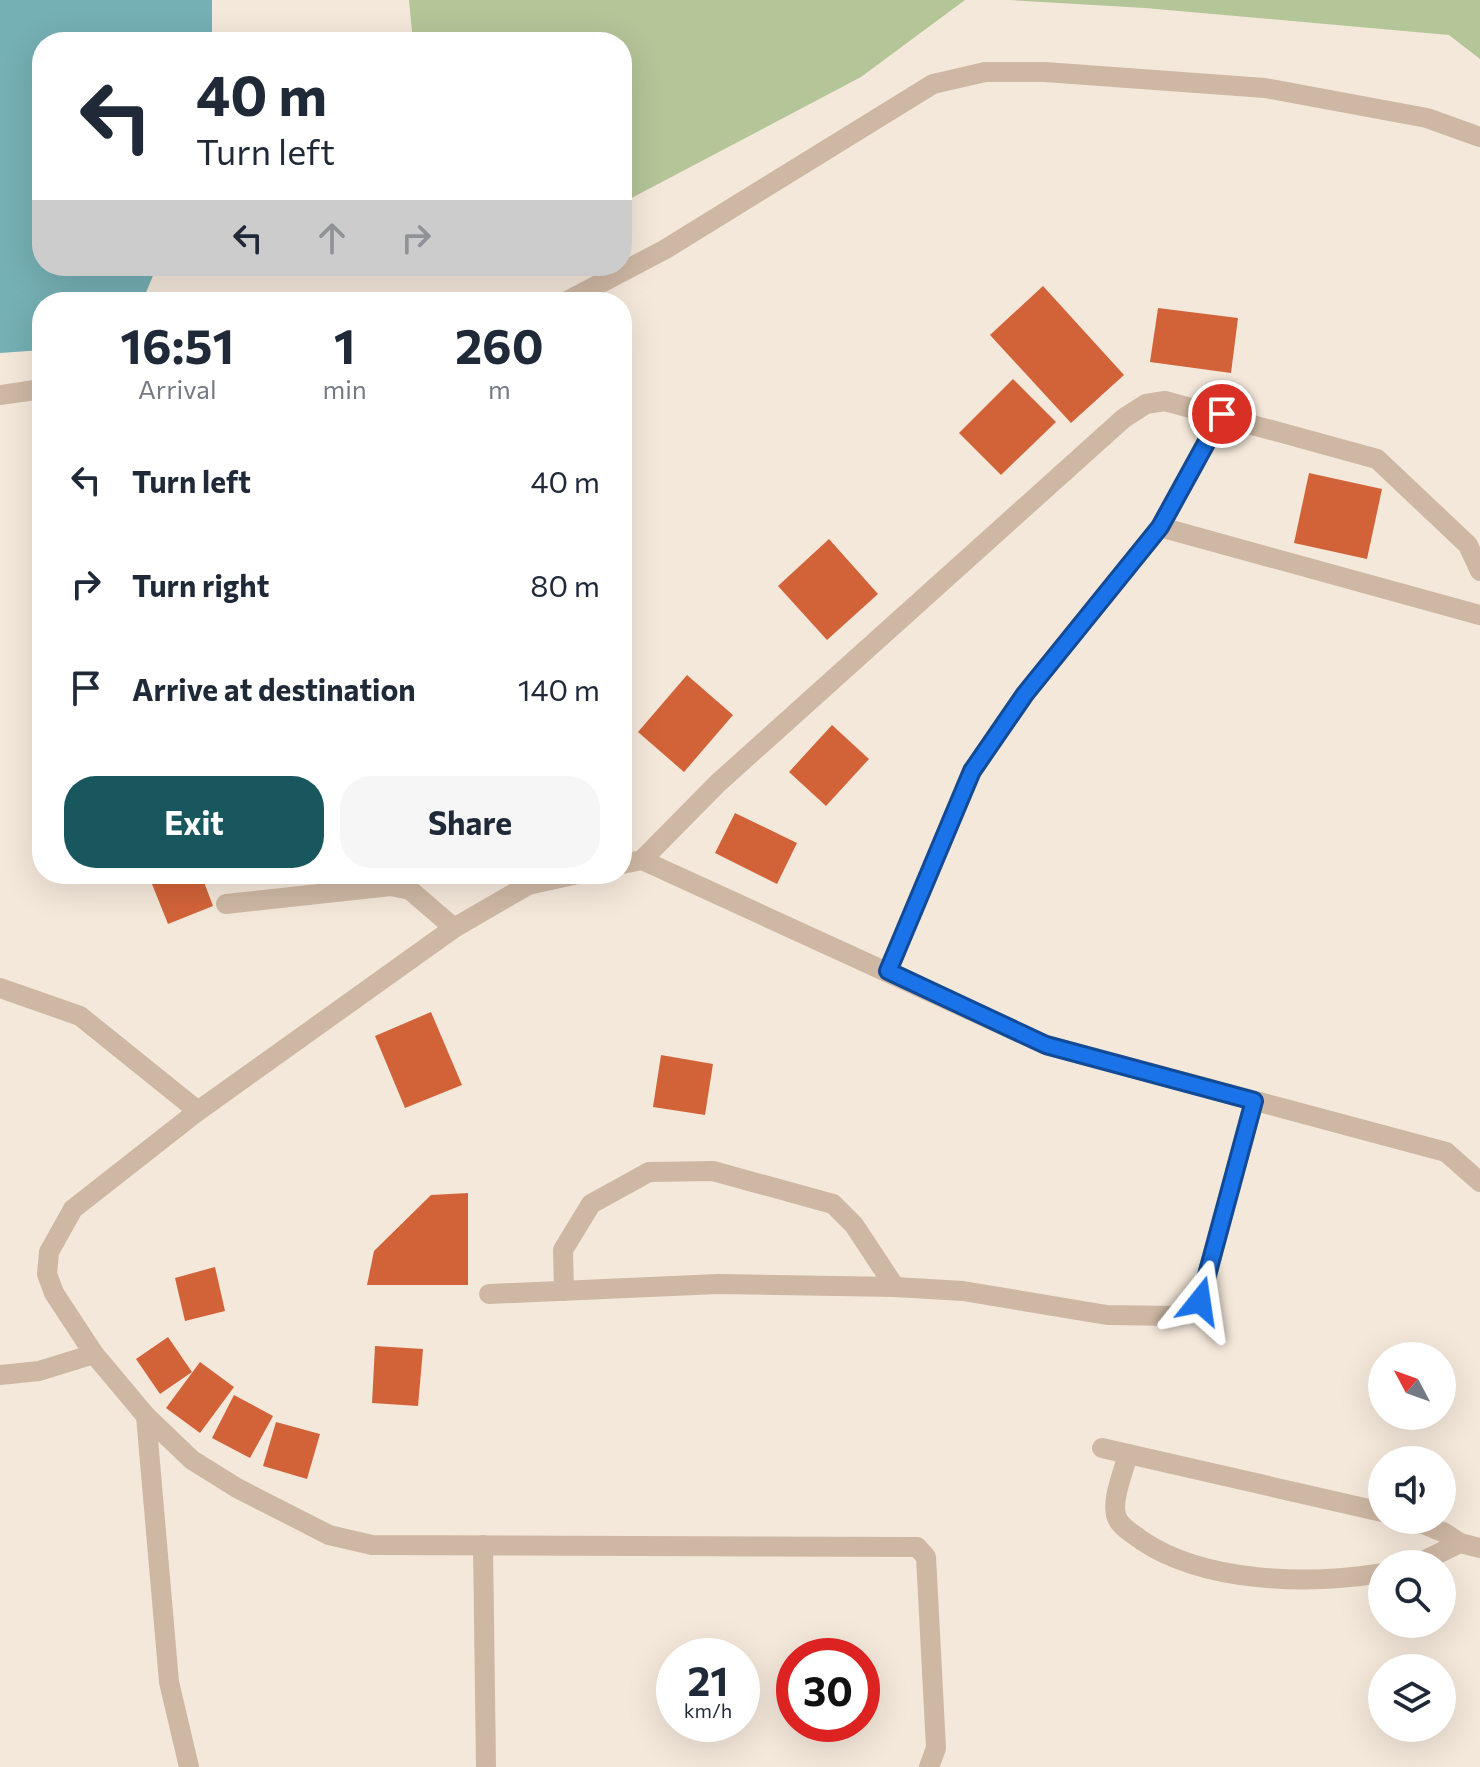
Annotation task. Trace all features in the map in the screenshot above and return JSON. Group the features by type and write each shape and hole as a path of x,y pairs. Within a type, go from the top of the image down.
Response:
{"street":[{"path":"632,267 933,84 985,72 1045,72 1265,88 1427,118 1480,137"},
{"path":"584,292 614,276"},
{"path":"0,395 32,390"},
{"path":"1480,571 1468,545 1377,459 1222,414 1165,401 1146,404 1124,418 632,862 888,971 1046,1045 1446,1152 1480,1182"},
{"path":"888,971 972,771 1025,694 1160,527 1222,414"},
{"path":"1160,527 1480,615"},
{"path":"533,884 454,928 198,1111 73,1209 49,1252 47,1274 54,1293 94,1354 146,1416 192,1460 237,1488 329,1535 372,1545 917,1547 926,1557 936,1748 929,1767"},
{"path":"226,904 391,886 410,890 454,928"},
{"path":"0,988 80,1016 198,1111"},
{"path":"489,1294 718,1284 895,1287 963,1291 1107,1315 1181,1316 1200,1301 1254,1101"},
{"path":"564,1291 563,1250 591,1204 649,1172 675,1171 713,1171 833,1204 854,1225 895,1287"},
{"path":"0,1375 39,1371 94,1354"},
{"path":"146,1416 169,1682 189,1767"},
{"path":"1102,1448 1368,1509"},
{"path":"1128,1454 1115,1510 1118,1521 1172,1559 1255,1577 1368,1575"},
{"path":"1449,1534 1470,1545"},
{"path":"483,1545 486,1767"}],"green space":[{"path":"409,0 965,0 861,77 632,198 632,32 412,32"},
{"path":"1008,0 1480,0 1480,59 1449,35 1145,8"}],"water":[{"path":"0,0 212,0 212,32 32,32 32,276 153,276 146,292 32,292 32,351 0,353"}],"building":[{"path":"1043,286 1124,375 1071,423 990,335"},
{"path":"1158,308 1238,318 1231,373 1150,362"},
{"path":"1013,379 1056,422 1001,475 959,433"},
{"path":"1309,473 1382,489 1367,559 1294,543"},
{"path":"829,539 878,594 827,640 778,586"},
{"path":"687,675 733,715 684,772 638,732"},
{"path":"832,725 869,759 826,806 789,772"},
{"path":"735,813 797,843 777,884 715,853"},
{"path":"152,884 205,884 213,906 168,924"},
{"path":"431,1012 462,1085 405,1108 375,1036"},
{"path":"661,1055 713,1064 705,1115 653,1107"},
{"path":"468,1193 468,1285 367,1285 374,1251 431,1195"},
{"path":"215,1267 225,1311 185,1321 175,1278"},
{"path":"168,1337 192,1372 160,1394 136,1359"},
{"path":"375,1346 423,1349 418,1406 372,1403"},
{"path":"200,1362 234,1387 200,1433 166,1408"},
{"path":"234,1395 273,1416 250,1458 212,1438"},
{"path":"276,1422 320,1434 307,1479 263,1466"}],"route":[{"path":"1200,1301 1254,1101 1046,1045 888,971 972,771 1025,694 1160,527 1222,414"}]}
